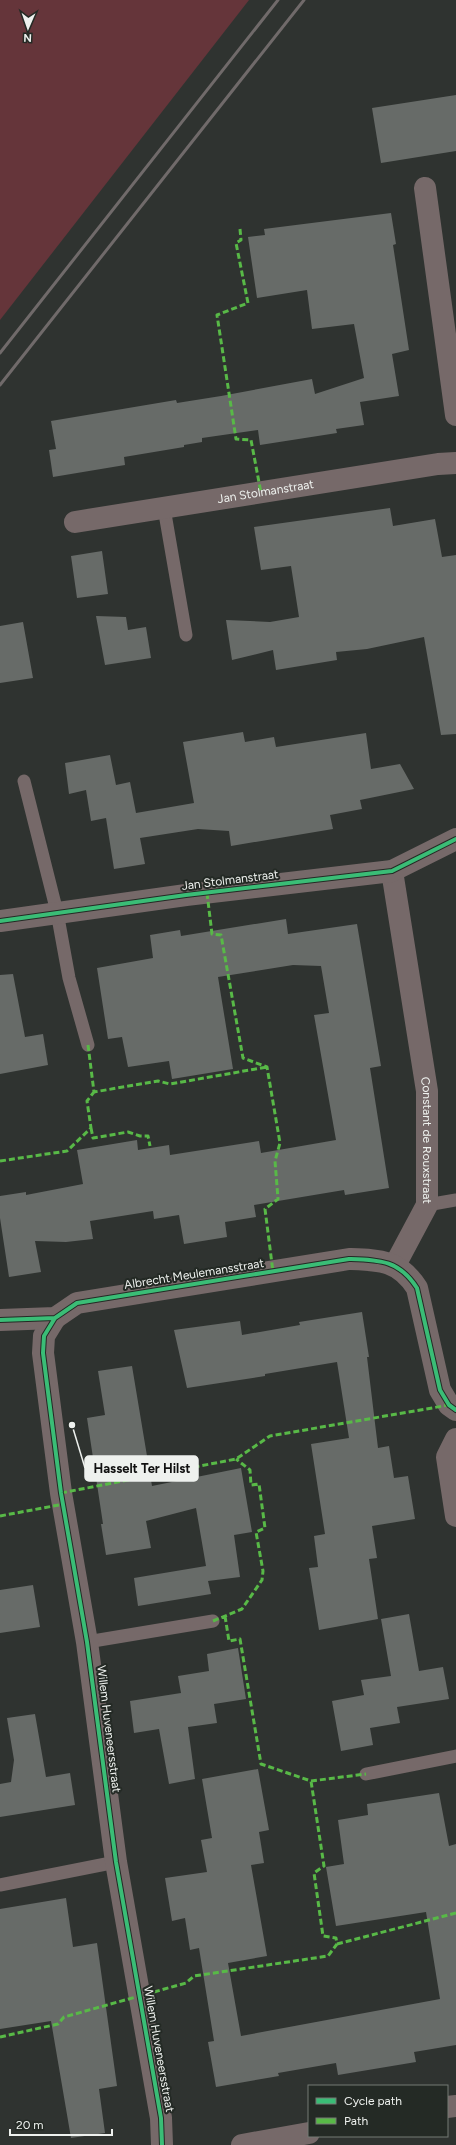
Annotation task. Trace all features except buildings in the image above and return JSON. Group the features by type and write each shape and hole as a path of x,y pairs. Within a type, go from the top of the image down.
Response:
{"street":[{"path":"425,188 456,415"},
{"name":"Jan Stolmanstraat","path":"75,522 438,464 456,463"},
{"name":"Jan Stolmanstraat","path":"0,921 57,912 392,871 456,839"},
{"name":"Constant de Rouxstraat","path":"392,871 427,1091 426,1205 395,1265"},
{"name":"Albrecht Meulemansstraat","path":"55,1318 77,1303 349,1259 374,1260 395,1265"},
{"path":"395,1265 409,1276 417,1288 440,1390 449,1405 456,1410"},
{"path":"0,1320 55,1318"},
{"name":"Willem Huveneersstraat","path":"55,1318 44,1336 43,1353 61,1493 87,1642 116,1862 161,2118 162,2145"},
{"path":"456,1439 447,1457 456,1516"},
{"path":"242,2145 308,2133"}],"lane":[{"path":"164,508 186,635"},
{"path":"24,781 57,912 69,978 88,1045"},
{"path":"426,1205 456,1200"},
{"path":"87,1642 213,1621"},
{"path":"366,1774 456,1756"},
{"path":"0,1885 116,1862"}],"shaded area":[{"path":"0,0 249,0 0,320"}],"railway":[{"path":"0,353 278,0"},
{"path":"0,385 304,0"}],"marked path":[{"path":"240,229 241,240 236,243 248,303 217,315 236,439 251,440 261,493"},
{"path":"207,893 212,934 221,935 243,1058 267,1067 280,1143 275,1161 278,1199 265,1209 273,1272"},
{"path":"88,1045 94,1092 158,1081 170,1084 267,1067"},
{"path":"0,1161 67,1151 91,1128 87,1101 94,1092"},
{"path":"91,1128 93,1138 128,1132 140,1136 148,1136 150,1146"},
{"path":"61,1493 236,1459 270,1436 449,1405"},
{"path":"213,1621 242,1609 262,1580 263,1571 256,1532 265,1528 259,1484 251,1485 250,1470 236,1459"},
{"path":"0,1516 64,1504"},
{"path":"225,1616 229,1641 240,1639 261,1764 311,1781 366,1774"},
{"path":"0,2037 58,2024 64,2017 186,1983 194,1976 328,1956 337,1944 336,1938 323,1936 314,1873 324,1866 311,1781"},
{"path":"337,1944 456,1913"}],"cycle path":[{"path":"0,921 186,895 392,871 456,839"},
{"path":"0,1320 55,1318 77,1303 349,1259 379,1261 396,1267 403,1272 417,1288 440,1390 449,1405 456,1410"},
{"path":"55,1318 44,1336 43,1353 61,1493 87,1642 116,1862 161,2118 162,2145"}],"place":[{"name":"Hasselt Ter Hilst","path":"72,1425"}]}
